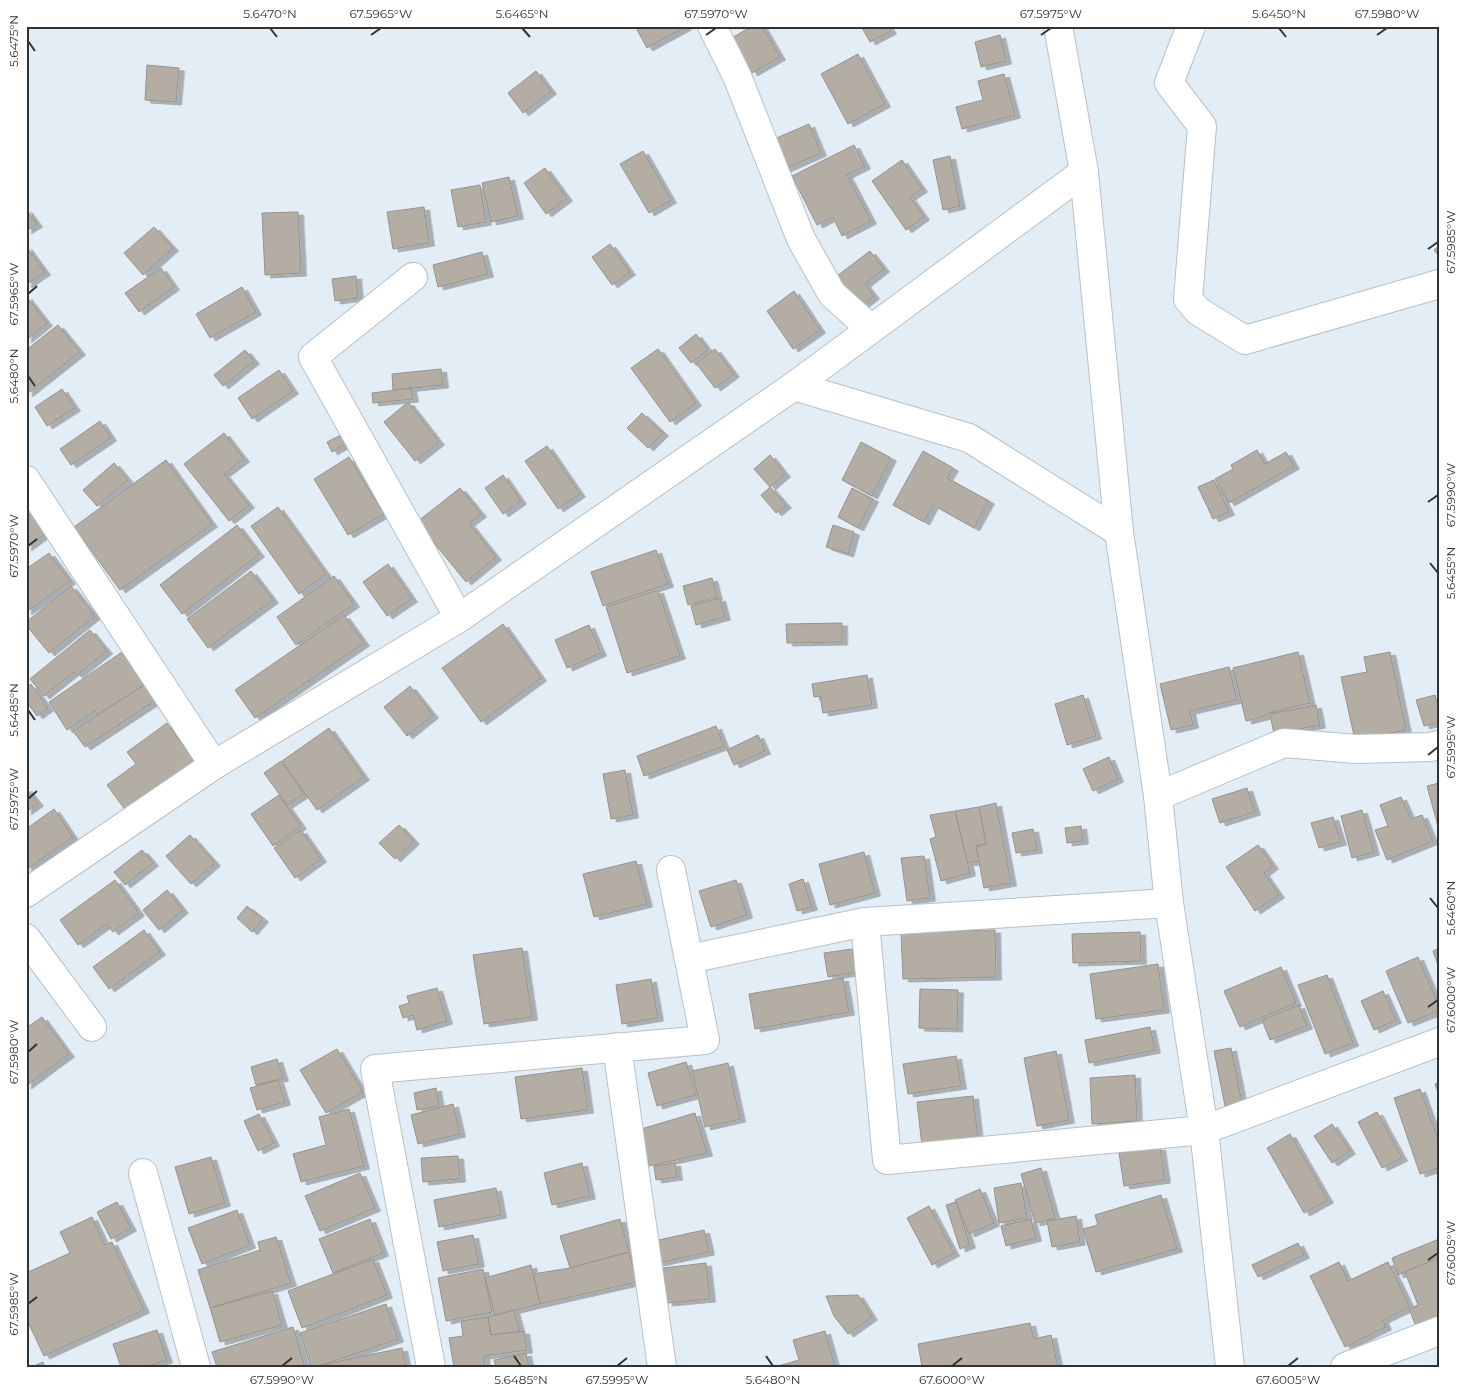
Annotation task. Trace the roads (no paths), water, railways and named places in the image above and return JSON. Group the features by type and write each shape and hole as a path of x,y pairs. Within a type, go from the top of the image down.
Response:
{"street":[{"path":"712,26 737,76 801,239 832,294 872,329"},
{"path":"1058,26 1084,172 1119,532 1158,796 1168,903 1204,1130 1230,1367"},
{"path":"1191,26 1169,82 1202,126 1188,299 1198,311 1246,340 1439,284"},
{"path":"26,893 214,765 458,618 794,386 1084,172"},
{"path":"413,277 313,357 458,618"},
{"path":"794,386 968,438 1119,532"},
{"path":"26,480 214,765"},
{"path":"1158,796 1284,743 1356,749 1430,747 1439,745"},
{"path":"430,1367 375,1069 706,1040 671,870"},
{"path":"689,959 865,922 1168,903"},
{"path":"865,922 887,1160 1204,1130 1439,1042"},
{"path":"26,938 92,1027"},
{"path":"617,1047 662,1367"},
{"path":"143,1172 196,1367"},
{"path":"1345,1367 1439,1331"}]}
